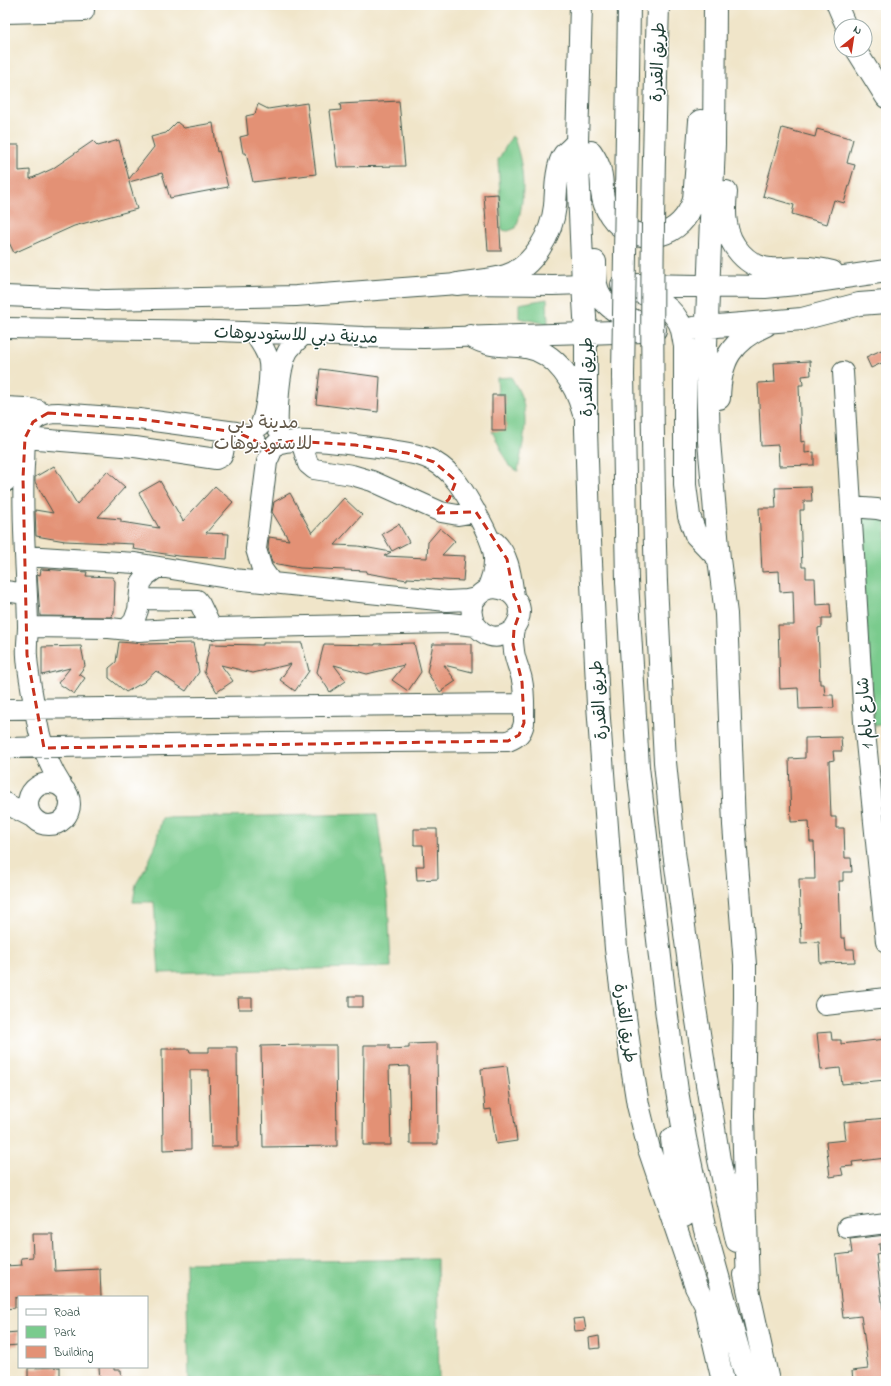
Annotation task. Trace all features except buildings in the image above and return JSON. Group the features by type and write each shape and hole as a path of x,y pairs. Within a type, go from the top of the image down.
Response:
{"main road":[{"name":"طريق القدرة","path":"629,5 623,375 627,581 638,767 677,1091 694,1182 714,1266 747,1381"},
{"name":"طريق القدرة","path":"658,5 652,390 656,582 665,762 675,860 695,1008 719,1160 768,1381"},
{"name":"طريق القدرة","path":"715,5 714,144 706,345 709,441 726,614 734,825 746,997 743,1116 748,1289"},
{"name":"طريق القدرة","path":"580,9 589,284 586,333 586,430 589,536 598,705 616,949 638,1106 649,1149 696,1287 705,1304 723,1381"},
{"path":"457,284 504,276 521,268 531,259 546,238 553,219 557,181 563,156 584,147 600,169 604,204 616,223 625,230 646,236 657,235 677,227 685,220 691,211 694,200 702,106 706,97 715,91"},
{"path":"714,144 725,167 726,225 732,240 744,257 754,265 763,268 809,268 832,272 843,277"},
{"path":"589,284 765,287 886,271"},
{"path":"589,284 612,309 655,330"},
{"path":"622,285 636,290 662,304 674,314 682,329 685,346 685,485 687,506 696,535 720,559"},
{"path":"586,333 682,329 802,319 859,304 886,302"},
{"path":"709,441 715,429 718,418 719,384 724,363 730,352 740,341 758,328 773,321"},
{"path":"471,336 491,345 526,347 550,358 559,366 573,387 582,408 586,430"},
{"path":"666,1009 662,1043 662,1060 676,1174 682,1208 705,1304"}],"street":[{"path":"837,5 843,18"},
{"path":"5,13 84,11"},
{"path":"861,58 886,98"},
{"name":"مدينة دبي للاستوديوهات","path":"5,296 105,300 283,296 457,284 589,284"},
{"name":"مدينة دبي للاستوديوهات","path":"5,328 417,338 586,333"},
{"path":"254,333 264,347 276,359"},
{"path":"272,583 262,569 256,549 267,439 263,418 272,401 276,359 303,335"},
{"name":"شارع بالم 1","path":"842,372 864,722 880,817 886,942"},
{"path":"5,407 25,408 35,424 23,491 28,627 27,655 35,710 44,748 50,766 68,793 71,803 69,813 64,820 58,824 50,826 43,825 32,817 5,803"},
{"path":"5,482 9,478 12,468 10,427 12,423 19,419 135,448 216,459 222,456 232,432"},
{"path":"35,424 138,419 232,432 288,442 301,441 355,445 421,456 434,462 446,470 456,480 490,538 495,559 494,568 482,594 472,606 471,613 473,620 482,631 515,660"},
{"path":"301,441 308,464 314,469 352,475 372,481 441,512 458,515 476,512"},
{"path":"432,509 449,499 452,495 456,480"},
{"path":"851,507 886,511"},
{"path":"28,627 109,628 151,631 212,628 449,623 496,636 506,634 514,628 518,621 520,612 518,603 514,596 507,559 498,545 490,538"},
{"path":"233,579 240,575 244,570 256,549"},
{"path":"25,564 124,563 233,579 456,601 497,588 506,590 514,596"},
{"path":"124,563 140,597 145,624 151,631"},
{"path":"5,578 15,577 25,564"},
{"path":"126,630 134,621 147,575 158,567"},
{"path":"5,591 26,594"},
{"path":"140,597 197,600 212,628"},
{"path":"5,748 273,743 508,741 519,734 523,729 524,723 522,682 515,660 513,645 514,628"},
{"path":"5,709 274,708 524,704"},
{"path":"32,817 28,804 37,787 44,748"},
{"path":"5,798 48,782 62,786"},
{"path":"825,1005 886,998"},
{"path":"847,1228 886,1223"}],"highlighted area":[{"path":"48,413 139,419 236,432 256,441 267,451 276,444 294,441 355,445 407,453 434,462 456,481 449,499 435,513 476,512 507,559 514,596 518,603 520,612 514,629 513,645 522,682 524,723 519,735 508,741 44,748 27,655 23,478 25,438 33,422"}],"green space":[{"path":"512,136 518,149 522,172 523,194 516,228 508,231 502,230 498,160"},
{"path":"547,299 548,324 519,318 519,304"},
{"path":"511,377 521,396 525,417 523,444 518,471 509,466 492,431 506,430 505,395 498,395 497,378"},
{"path":"871,511 886,515 886,724 874,726 859,524"},
{"path":"377,814 388,902 391,967 159,973 154,902 133,902 136,884 154,850 162,818"},
{"path":"437,1259 439,1381 189,1381 186,1263"}],"district":[{"name":"مدينة دبي للاستوديوهات","path":"263,432"}]}
